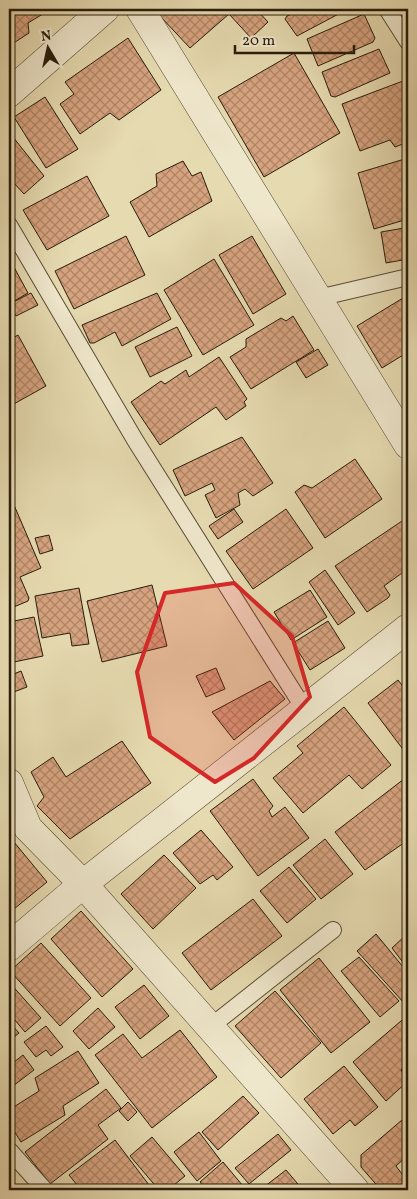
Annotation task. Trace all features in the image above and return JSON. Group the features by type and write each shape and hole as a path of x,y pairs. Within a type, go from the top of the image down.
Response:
{"street":[{"path":"9,93 105,9"},
{"path":"140,9 408,445"},
{"path":"9,947 83,884 408,628"},
{"path":"9,783 28,828 83,884 355,1190"}],"lane":[{"path":"387,9 408,42"},
{"path":"9,225 134,440 305,710"},
{"path":"318,298 408,277"},
{"path":"210,1027 333,930"},
{"path":"9,1150 45,1190"}],"highlighted area":[{"path":"234,583 292,636 310,697 254,758 215,782 150,737 137,672 165,593"}],"building":[{"path":"9,9 51,9 28,23 29,33 9,46"},
{"path":"167,9 256,9 268,22 251,38 229,14 190,48 159,15"},
{"path":"278,9 290,9 282,14"},
{"path":"301,9 348,9 297,36 285,19"},
{"path":"364,14 375,38 373,42 318,66 307,39"},
{"path":"128,38 161,90 119,120 110,113 80,134 60,104 74,94 65,82"},
{"path":"379,49 390,73 335,97 331,96 322,72"},
{"path":"294,53 340,133 264,177 218,97"},
{"path":"403,81 408,94 408,142 395,147 390,140 360,151 342,104"},
{"path":"45,97 78,149 46,168 14,117"},
{"path":"9,132 44,176 24,194 12,181 9,183"},
{"path":"408,158 408,219 374,229 358,173"},
{"path":"183,161 192,176 201,172 212,201 149,237 130,202 157,186 156,174"},
{"path":"87,176 109,216 47,250 23,210"},
{"path":"404,228 408,259 386,263 381,232"},
{"path":"126,236 145,275 74,309 55,271"},
{"path":"252,236 286,294 253,314 219,255"},
{"path":"9,258 28,293 9,304"},
{"path":"214,259 254,325 203,355 164,290"},
{"path":"31,293 38,305 16,316 9,304"},
{"path":"157,293 171,319 122,346 115,332 94,343 90,343 82,325"},
{"path":"408,295 408,352 382,368 357,326"},
{"path":"9,305 13,313 9,316"},
{"path":"293,316 314,350 251,389 230,357 246,347 246,339 281,318 286,321"},
{"path":"177,327 192,356 150,377 135,347"},
{"path":"18,335 46,386 12,405 9,399 9,340"},
{"path":"318,349 328,365 306,378 296,362"},
{"path":"219,357 247,399 244,402 246,406 226,420 216,407 160,445 131,402 161,381 165,384 186,370 189,377"},
{"path":"242,437 273,483 253,496 245,489 238,493 240,505 216,518 205,495 215,490 212,483 185,496 173,470"},
{"path":"355,459 382,499 325,538 295,492 304,485 312,488"},
{"path":"14,505 41,568 20,577 29,598 28,601 9,609 9,508"},
{"path":"234,509 243,522 218,539 209,526"},
{"path":"286,509 313,548 253,589 226,551"},
{"path":"408,517 408,582 402,573 384,586 390,595 367,612 335,566"},
{"path":"49,535 53,550 40,554 35,538"},
{"path":"325,570 355,613 338,625 309,582"},
{"path":"152,585 167,646 102,662 87,601"},
{"path":"79,588 89,644 72,646 70,633 42,638 35,596"},
{"path":"310,590 327,617 291,640 274,612"},
{"path":"34,617 43,656 9,663 9,622"},
{"path":"328,621 345,648 310,670 293,643"},
{"path":"216,668 225,689 206,697 196,676"},
{"path":"21,671 27,687 11,693 9,676"},
{"path":"398,680 408,693 408,756 368,703"},
{"path":"270,681 285,699 234,740 212,712"},
{"path":"344,707 391,765 362,789 349,775 303,813 273,778 303,753 297,746"},
{"path":"122,741 151,783 70,839 37,806 44,797 31,772 53,757 66,777"},
{"path":"253,779 273,806 269,811 272,817 285,807 309,838 258,876 210,811"},
{"path":"404,779 408,785 408,840 365,870 335,832"},
{"path":"201,830 233,867 217,880 213,875 200,884 173,853"},
{"path":"9,836 47,882 9,913"},
{"path":"325,839 353,874 321,899 293,865"},
{"path":"164,855 196,888 153,929 121,894"},
{"path":"289,867 316,899 287,923 260,891"},
{"path":"253,899 282,936 211,990 182,953"},
{"path":"81,911 133,969 102,997 51,939"},
{"path":"376,934 408,973 408,999 404,1003 357,951"},
{"path":"406,935 408,937 408,969 392,948"},
{"path":"41,943 91,998 60,1026 10,971"},
{"path":"359,957 399,1001 380,1017 341,971"},
{"path":"319,958 370,1022 331,1053 280,990"},
{"path":"9,982 41,1018 25,1032 9,1013"},
{"path":"144,985 169,1016 140,1039 115,1007"},
{"path":"275,991 321,1043 281,1078 235,1026"},
{"path":"98,1008 115,1027 89,1049 73,1031"},
{"path":"408,1015 408,1063 401,1070 408,1081 386,1101 353,1062"},
{"path":"9,1022 19,1033 9,1041"},
{"path":"46,1026 63,1047 51,1056 46,1050 36,1057 24,1042"},
{"path":"180,1030 217,1077 152,1128 95,1055 123,1034 142,1058"},
{"path":"78,1051 99,1083 63,1106 65,1115 21,1142 9,1123 9,1110 39,1091 35,1078"},
{"path":"23,1055 34,1070 9,1089 9,1066"},
{"path":"344,1066 378,1107 355,1126 350,1120 333,1134 304,1099"},
{"path":"106,1089 121,1108 98,1125 108,1139 50,1184 25,1152"},
{"path":"243,1096 259,1113 218,1150 202,1132"},
{"path":"128,1102 137,1112 128,1121 119,1111"},
{"path":"402,1120 408,1127 408,1155 396,1166 408,1182 399,1190 381,1190 361,1167 361,1155"},
{"path":"199,1132 221,1161 197,1181 174,1152"},
{"path":"278,1134 291,1150 249,1184 235,1168"},
{"path":"152,1137 185,1176 168,1190 159,1190 130,1156"},
{"path":"115,1140 149,1185 142,1190 81,1190 69,1175"},
{"path":"223,1162 243,1186 238,1190 207,1190 200,1182"},
{"path":"286,1170 303,1190 260,1190"},
{"path":"9,1182 14,1189 13,1190 9,1190"}]}
